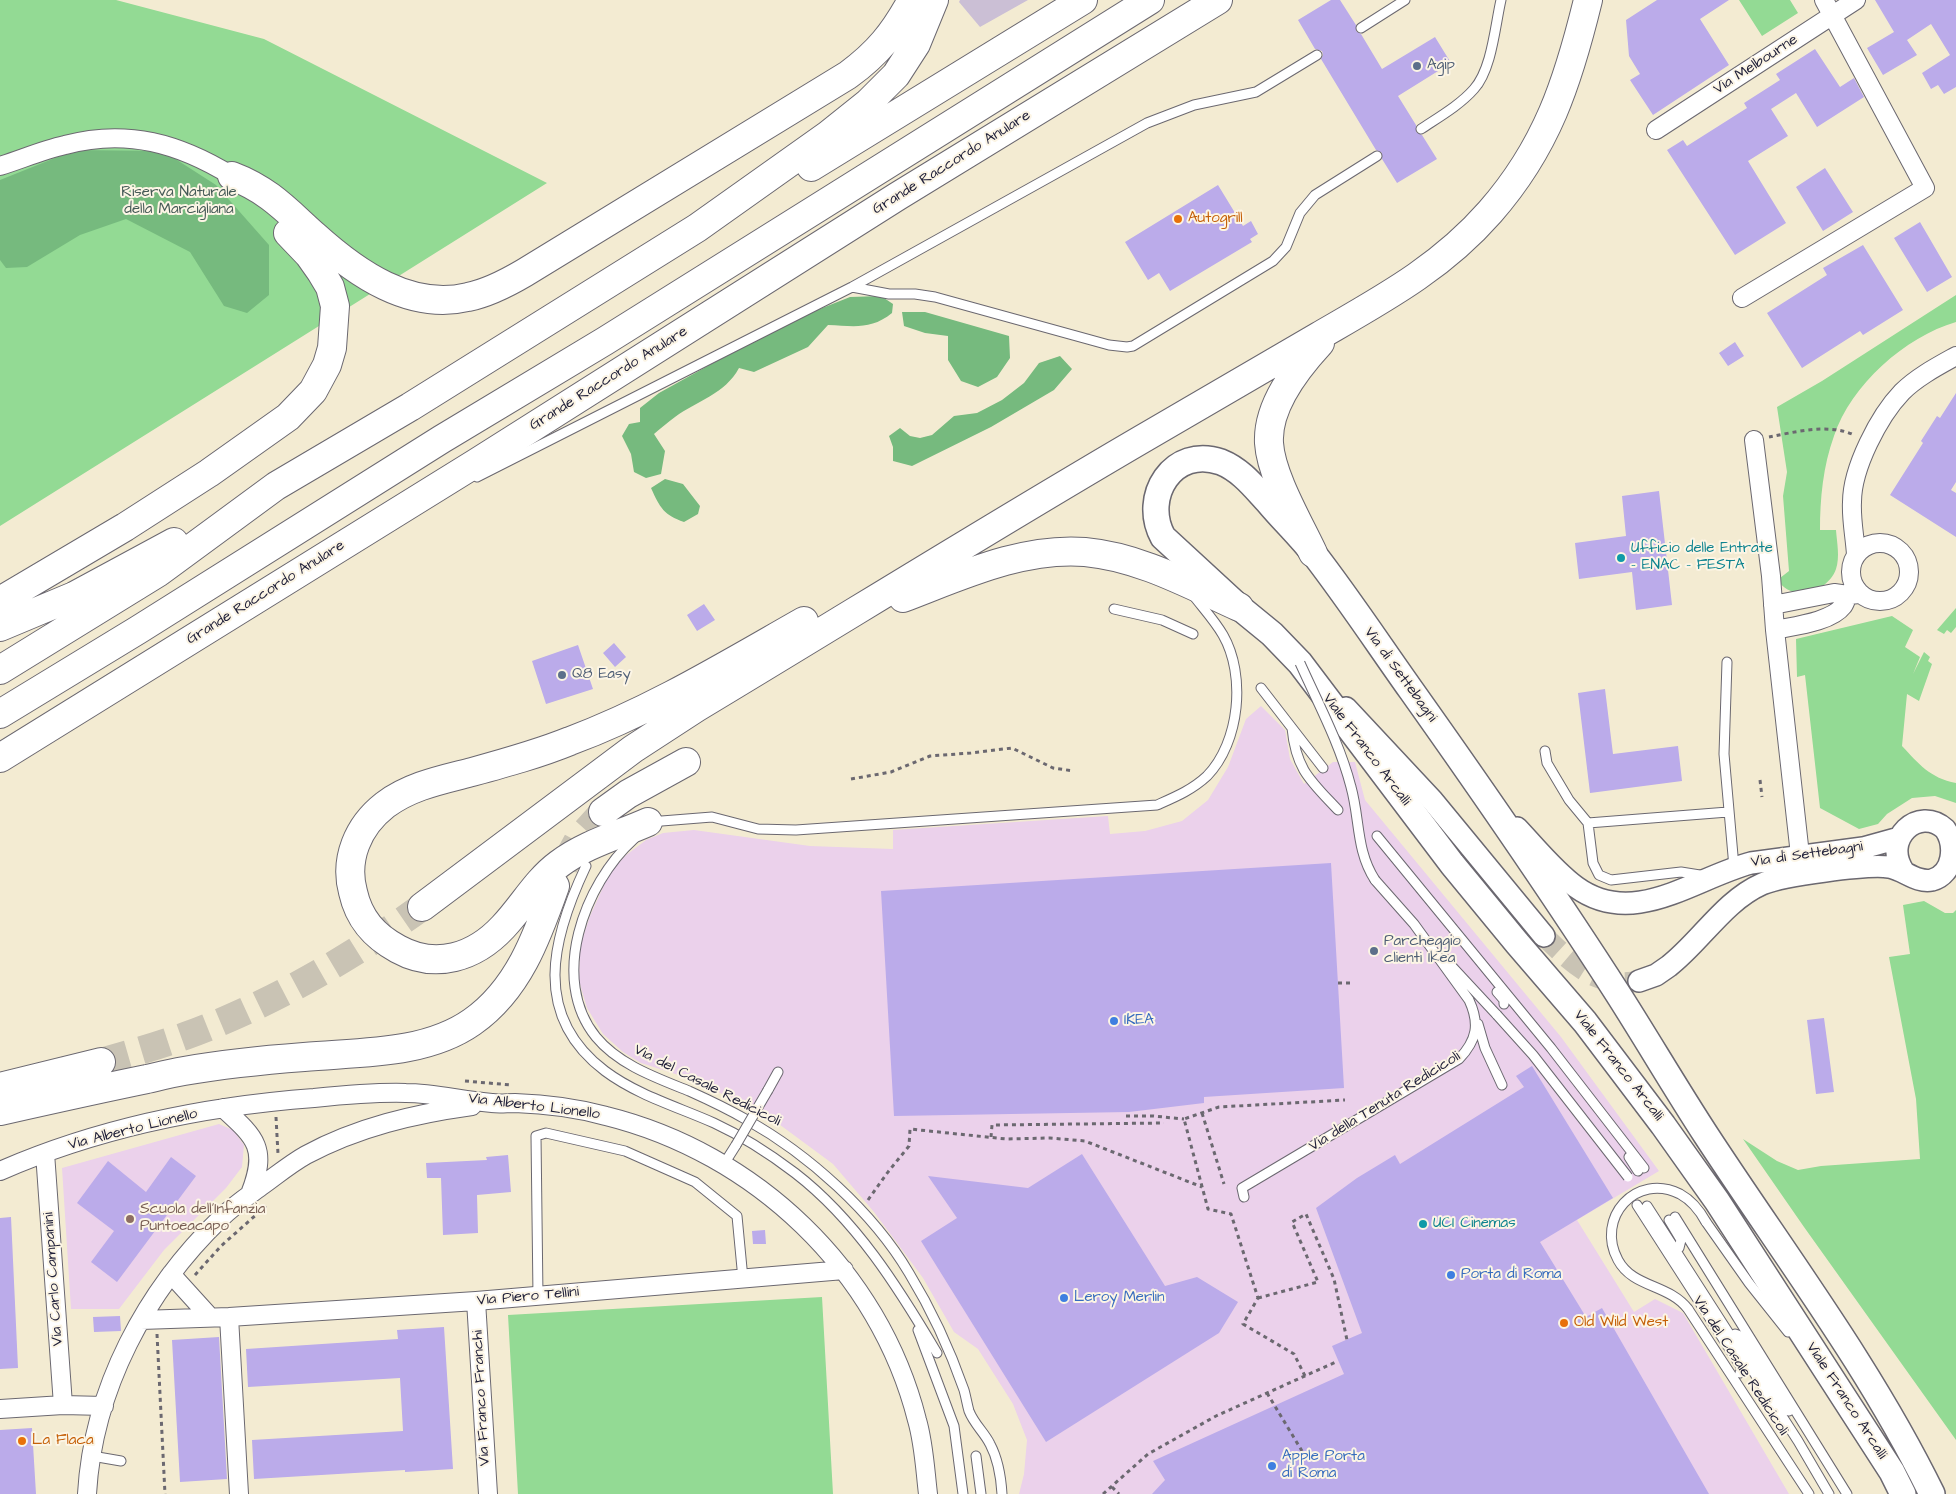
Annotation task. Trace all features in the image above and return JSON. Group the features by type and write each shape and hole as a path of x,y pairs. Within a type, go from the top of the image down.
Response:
{"highway":[{"path":"232,176 248,182 272,196 328,248 383,285 408,295 425,299 449,300 468,297 488,291 524,273 848,75 867,61 884,44 896,28 912,0"},
{"path":"0,627 74,596 276,486 410,407 697,228 842,124 880,92 896,75 910,55 924,28 934,0"},
{"path":"697,228 770,191 1083,0"},
{"path":"0,714 138,630 442,439 605,342 1150,0"},
{"name":"Grande Raccordo Anulare","path":"0,758 311,565 471,473 624,369 898,196 1218,0"},
{"path":"1574,56 1580,0"},
{"path":"422,907 640,745 696,708 1110,458 1396,292 1420,276 1451,251 1488,214 1508,190 1538,144 1561,96 1574,56 1588,0"},
{"path":"0,601 117,532 209,473 288,417 306,400 318,383 327,365 334,336 335,306 330,287 322,272 309,255 232,176"},
{"path":"1313,553 1277,475 1270,453 1270,436 1274,414 1287,387 1308,356 1333,328"},
{"path":"648,822 581,850 561,863 542,879 496,934 487,942 468,952 444,960 415,957 381,939 364,920 354,896 350,875 351,859 360,832 377,812 403,794 429,784 552,748 632,715 680,691 815,616 1110,458"},
{"path":"0,670 158,572 276,486"},
{"path":"841,622 987,566 1050,553 1086,552 1121,559 1156,570 1239,607"},
{"path":"602,812 628,794 686,762"},
{"path":"0,1111 182,1071 262,1061 394,1049 420,1044 444,1036 474,1021 488,1010 504,992 525,959 539,932 556,886"},
{"path":"0,1087 101,1062"}],"main road":[{"name":"Via di Settebagni","path":"1239,607 1170,545 1160,530 1155,510 1156,497 1163,482 1179,465 1193,459 1209,459 1236,470 1249,481 1313,553 1488,797"},
{"name":"Via della Tenuta Redicicoli","path":"1239,607 1272,634 1300,663"},
{"name":"Viale Franco Arcalli","path":"1300,663 1458,871 1585,1022 1663,1124 1717,1201 1892,1472 1903,1494"},
{"name":"Viale Franco Arcalli","path":"1488,797 1616,992 1706,1136 1776,1239 1880,1399 1902,1436 1932,1494"}],"street":[{"name":"Via Melbourne","path":"1656,130 1828,8 1856,0"},
{"path":"1742,298 1926,188 1828,8"},
{"path":"0,166 66,144 90,140 119,139 160,143 186,151 208,161 232,176"},
{"path":"1854,594 1850,571 1856,555 1852,500 1858,470 1868,442 1902,392 1929,371 1956,356"},
{"path":"1754,440 1771,576 1775,630 1800,855"},
{"path":"1773,605 1834,593 1854,594 1874,601 1891,599 1904,589 1909,573 1905,557 1900,551 1885,543 1869,545 1856,555"},
{"path":"1775,630 1822,619 1834,614 1854,594"},
{"path":"1300,663 1350,712 1432,800 1544,936"},
{"name":"Via di Settebagni","path":"1488,797 1568,881 1585,893 1604,900 1634,904 1658,899 1734,867 1769,859 1863,848 1899,838"},
{"path":"1639,981 1656,975 1669,966 1744,895 1767,882 1852,869 1888,867 1921,880 1930,880 1939,877 1952,864 1955,845 1952,837 1938,824 1920,822 1912,825 1899,838 1896,856 1904,872"},
{"name":"Via Alberto Lionello","path":"0,1171 45,1153 152,1122 276,1100 404,1092 492,1103 550,1106 620,1119 674,1138 697,1149 758,1186 811,1232 844,1270 873,1313 891,1348 907,1387 921,1435 928,1494"},
{"path":"87,1494 92,1456 104,1406 120,1360 141,1320 171,1274 184,1257 221,1218 278,1172 307,1155 346,1137 384,1123 434,1112 492,1103"},
{"path":"223,1108 248,1130 256,1144 258,1166 250,1194"},
{"name":"Via Carlo Campanini","path":"45,1153 63,1405"},
{"name":"Via Piero Tellini","path":"141,1320 229,1317 476,1301 844,1270"},
{"path":"171,1274 210,1317"},
{"name":"Via Franco Franchi","path":"476,1301 488,1494"},
{"path":"229,1317 239,1494"},
{"path":"0,1409 63,1405 104,1406"}],"lane":[{"path":"1360,28 1406,0"},
{"path":"1421,129 1469,95 1482,78 1487,66 1501,0"},
{"path":"471,473 528,451 852,287 1147,123 1194,105 1256,92 1317,55"},
{"path":"852,287 889,294 925,294 935,296 1126,348 1152,336 1272,261 1286,247 1300,214 1311,199 1377,156"},
{"path":"311,565 432,501"},
{"path":"648,822 712,817 758,829 796,830 1157,805 1190,790 1208,775 1222,752 1236,718 1237,688 1233,659 1223,635 1182,581"},
{"path":"1114,608 1162,620 1193,634"},
{"path":"1726,662 1724,754 1734,867"},
{"name":"Via della Tenuta Redicicoli","path":"1243,1193 1265,1175 1459,1059 1468,1050 1474,1038 1476,1025 1474,1012 1461,989 1414,925 1375,880 1368,868 1362,853 1356,805 1343,759 1300,663"},
{"path":"1261,688 1323,768"},
{"path":"1292,728 1294,743 1304,773 1338,810"},
{"path":"1545,751 1547,763 1569,800 1588,823 1593,863 1599,875 1612,880 1681,872 1711,876"},
{"path":"1588,823 1728,812"},
{"name":"Via del Casale Redicicoli","path":"648,822 608,867 599,881 581,924 575,953 573,976 578,1004 586,1021 593,1034 603,1045 634,1067 716,1104 784,1141 867,1216 900,1258 927,1305 961,1382 973,1420 991,1445 999,1472 1002,1494"},
{"path":"1504,1004 1503,999 1374,837 1551,1048 1626,1145 1641,1170"},
{"path":"586,866 561,931 556,950 554,978 556,998 566,1026 583,1052 606,1072 643,1093 737,1135 795,1173 814,1188 842,1217 873,1254 937,1353"},
{"path":"1414,925 1533,1055 1628,1177"},
{"path":"1474,1012 1485,1048 1502,1085"},
{"path":"724,1164 778,1072"},
{"path":"538,1296 536,1136 546,1133 625,1151 695,1182 737,1216 743,1279"},
{"name":"Via del Casale Redicicoli","path":"1809,1494 1688,1309 1676,1296 1635,1278 1623,1268 1614,1250 1611,1235 1617,1211 1628,1198 1642,1191 1658,1189 1681,1195 1693,1205 1749,1283 1857,1418"},
{"path":"1740,1373 1742,1370 1740,1365 1642,1205 1703,1294 1798,1441 1829,1494"},
{"path":"1680,1248 1681,1240 1672,1219 1847,1494"},
{"path":"911,1311 954,1426 963,1494"},
{"path":"1735,1334 1738,1335 1792,1415 1816,1445"},
{"path":"92,1456 121,1461"},
{"path":"976,1456 981,1494"}],"path":[{"path":"1754,440 1793,433 1835,430 1868,442"},
{"path":"851,779 891,772 930,756 1012,748 1053,768 1074,771"},
{"path":"1760,780 1762,797"},
{"path":"1338,983 1352,983"},
{"path":"276,1100 278,1172"},
{"path":"1126,1116 1184,1119 1219,1107 1345,1100"},
{"path":"1202,1113 1224,1184"},
{"path":"1184,1119 1208,1209 1231,1214 1258,1298"},
{"path":"991,1137 992,1125 1164,1123"},
{"path":"866,1203 909,1146 910,1129 1006,1139 1050,1138 1085,1141 1202,1187"},
{"path":"1304,1376 1294,1354 1243,1324 1258,1298 1318,1282 1292,1222 1306,1214 1334,1279 1347,1340"},
{"path":"1103,1494 1148,1454 1216,1416 1338,1361"},
{"path":"1267,1393 1302,1451"},
{"path":"1112,1487 1119,1494"}],"shaded area":[{"path":"960,0 1028,0 980,27 959,2"},
{"path":"1261,706 1285,730 1290,759 1304,784 1333,762 1355,762 1365,800 1561,1037 1659,1171 1577,1220 1634,1312 1655,1299 1683,1313 1789,1494 1019,1494 1024,1474 1027,1440 1013,1404 978,1349 954,1332 923,1278 874,1212 833,1164 768,1116 691,1079 641,1063 623,1052 603,1034 587,1008 579,981 580,946 590,916 609,874 625,856 646,840 663,833 694,830 810,846 893,849 893,830 1108,816 1110,834 1145,831 1182,821 1208,800 1228,767 1246,719"},
{"name":"Scuola dell’Infanzia Puntoeacapo","path":"219,1124 233,1130 244,1145 242,1167 226,1188 164,1250 119,1309 71,1309 62,1168"}],"green space":[{"name":"Riserva Naturale della Marcigliana","path":"0,0 116,0 264,39 547,183 0,526"},
{"path":"1739,0 1790,0 1798,13 1762,36"},
{"path":"75,150 163,151 216,185 269,245 269,295 247,313 224,306 190,252 126,219 80,235 27,267 6,268 0,260 0,180"},
{"path":"1956,295 1956,322 1937,329 1899,351 1867,381 1842,417 1827,459 1820,518 1820,530 1836,530 1838,555 1836,569 1827,583 1819,588 1803,593 1787,589 1780,583 1780,578 1789,571 1783,496 1787,472 1777,407 1822,381"},
{"path":"881,296 893,304 892,313 877,322 862,326 828,325 808,347 754,372 739,368 733,377 718,391 683,411 654,434 665,451 661,474 646,478 634,472 631,454 622,436 629,424 640,422 640,408 659,393 787,322 850,297"},
{"path":"902,312 925,312 1009,336 1010,358 997,377 978,387 961,381 948,360 948,336 925,333 904,326"},
{"path":"1060,356 1072,369 1054,390 991,427 912,466 893,461 893,447 889,436 900,428 910,436 920,438 932,435 954,416 977,413 1002,400 1024,383 1039,363"},
{"path":"665,479 683,484 700,506 698,514 684,522 672,517 663,510 651,488"},
{"path":"1956,608 1956,627 1951,633 1947,630 1944,634 1937,630"},
{"path":"1892,616 1913,630 1905,647 1920,657 1913,674 1924,652 1930,657 1928,661 1932,664 1919,701 1907,694 1902,746 1932,774 1956,783 1956,803 1935,796 1912,798 1887,814 1878,824 1859,829 1820,808 1805,675 1797,677 1796,639"},
{"path":"1924,901 1945,913 1953,913 1956,910 1956,1440 1743,1139 1777,1161 1798,1170 1821,1166 1920,1159 1916,1099 1889,957 1910,954 1903,905"},
{"path":"822,1297 833,1494 518,1494 508,1315"}],"building":[{"path":"1331,0 1340,0 1356,25 1356,31 1361,34 1382,69 1435,37 1451,63 1398,96 1416,125 1416,132 1422,135 1437,159 1397,183 1382,159 1382,153 1376,150 1321,59 1322,51 1315,49 1298,20"},
{"path":"1657,0 1729,0 1700,19 1729,65 1653,115 1630,80 1640,74 1629,56 1626,20"},
{"path":"1875,0 1956,0 1956,87 1944,94 1938,85 1931,89 1922,73 1950,55 1931,24 1907,40 1917,55 1883,75 1867,48 1894,32"},
{"path":"1815,49 1840,87 1854,78 1864,97 1817,127 1796,93 1771,109 1788,136 1748,161 1786,223 1735,255 1667,150 1683,140 1687,146 1747,108 1744,103 1780,80 1776,74"},
{"path":"1825,168 1853,212 1823,231 1796,187"},
{"path":"1218,185 1243,226 1251,221 1258,234 1250,239 1252,242 1170,291 1159,273 1148,280 1125,242"},
{"path":"1920,222 1952,277 1927,292 1894,238"},
{"path":"1863,245 1903,310 1863,335 1860,331 1802,368 1767,313 1827,275 1823,268"},
{"path":"1735,342 1744,356 1728,366 1719,353"},
{"path":"1956,393 1956,482 1951,490 1956,493 1956,537 1890,495 1923,443 1921,441 1937,416 1940,418"},
{"name":"Ufficio delle Entrate - ENAC - FESTA","path":"1659,491 1672,605 1636,610 1632,572 1579,579 1575,543 1626,536 1622,496"},
{"path":"704,604 715,620 697,631 687,615"},
{"path":"614,643 626,657 615,667 603,653"},
{"name":"Q8 Easy","path":"578,645 593,689 546,704 532,661"},
{"path":"1605,689 1613,754 1678,746 1682,781 1590,793 1578,693"},
{"name":"IKEA","path":"1331,863 1344,1088 1204,1097 1204,1103 1129,1112 894,1116 881,891"},
{"path":"1824,1018 1834,1092 1816,1094 1807,1020"},
{"name":"Porta di Roma","path":"1532,1066 1613,1198 1540,1242 1586,1317 1602,1308 1709,1494 1152,1494 1165,1480 1153,1461 1344,1374 1332,1346 1362,1333 1316,1208 1357,1178 1395,1155 1400,1164 1524,1087 1516,1076"},
{"name":"Leroy Merlin","path":"1082,1154 1165,1286 1197,1277 1238,1302 1219,1333 1046,1442 921,1241 957,1218 928,1176 1028,1188"},
{"path":"508,1155 511,1192 477,1195 478,1233 443,1235 441,1178 427,1178 426,1163 487,1160 486,1157"},
{"path":"171,1157 196,1176 117,1282 91,1262 114,1231 77,1203 108,1161 146,1192"},
{"path":"11,1217 18,1368 0,1369 0,1218"},
{"path":"765,1230 766,1244 753,1244 752,1231"},
{"path":"120,1316 121,1331 94,1332 93,1317"},
{"path":"444,1327 453,1469 254,1479 252,1440 403,1431 400,1378 248,1387 246,1349 398,1339 397,1330"},
{"path":"219,1337 227,1479 180,1482 172,1340"},
{"path":"32,1428 36,1494 0,1494 0,1430"}],"tunnel":[{"path":"564,866 578,840 603,812"},
{"path":"101,1062 154,1047 217,1024 248,1010 308,979 366,945 422,907"},
{"path":"1544,936 1575,964 1598,978 1624,983 1639,981"}],"place":[{"name":"Agip","path":"1417,66"},
{"name":"Autogrill","path":"1178,219"},
{"name":"Ufficio delle Entrate - ENAC - FESTA","path":"1621,558"},
{"name":"Q8 Easy","path":"562,675"},
{"name":"Parcheggio clienti Ikea","path":"1374,951"},
{"name":"IKEA","path":"1114,1021"},
{"name":"Scuola dell’Infanzia Puntoeacapo","path":"130,1219"},
{"name":"UCI Cinemas","path":"1423,1224"},
{"name":"Porta di Roma","path":"1451,1275"},
{"name":"Leroy Merlin","path":"1064,1298"},
{"name":"Old Wild West","path":"1564,1323"},
{"name":"La Flaca","path":"22,1441"},
{"name":"Apple Porta di Roma","path":"1272,1466"}]}
